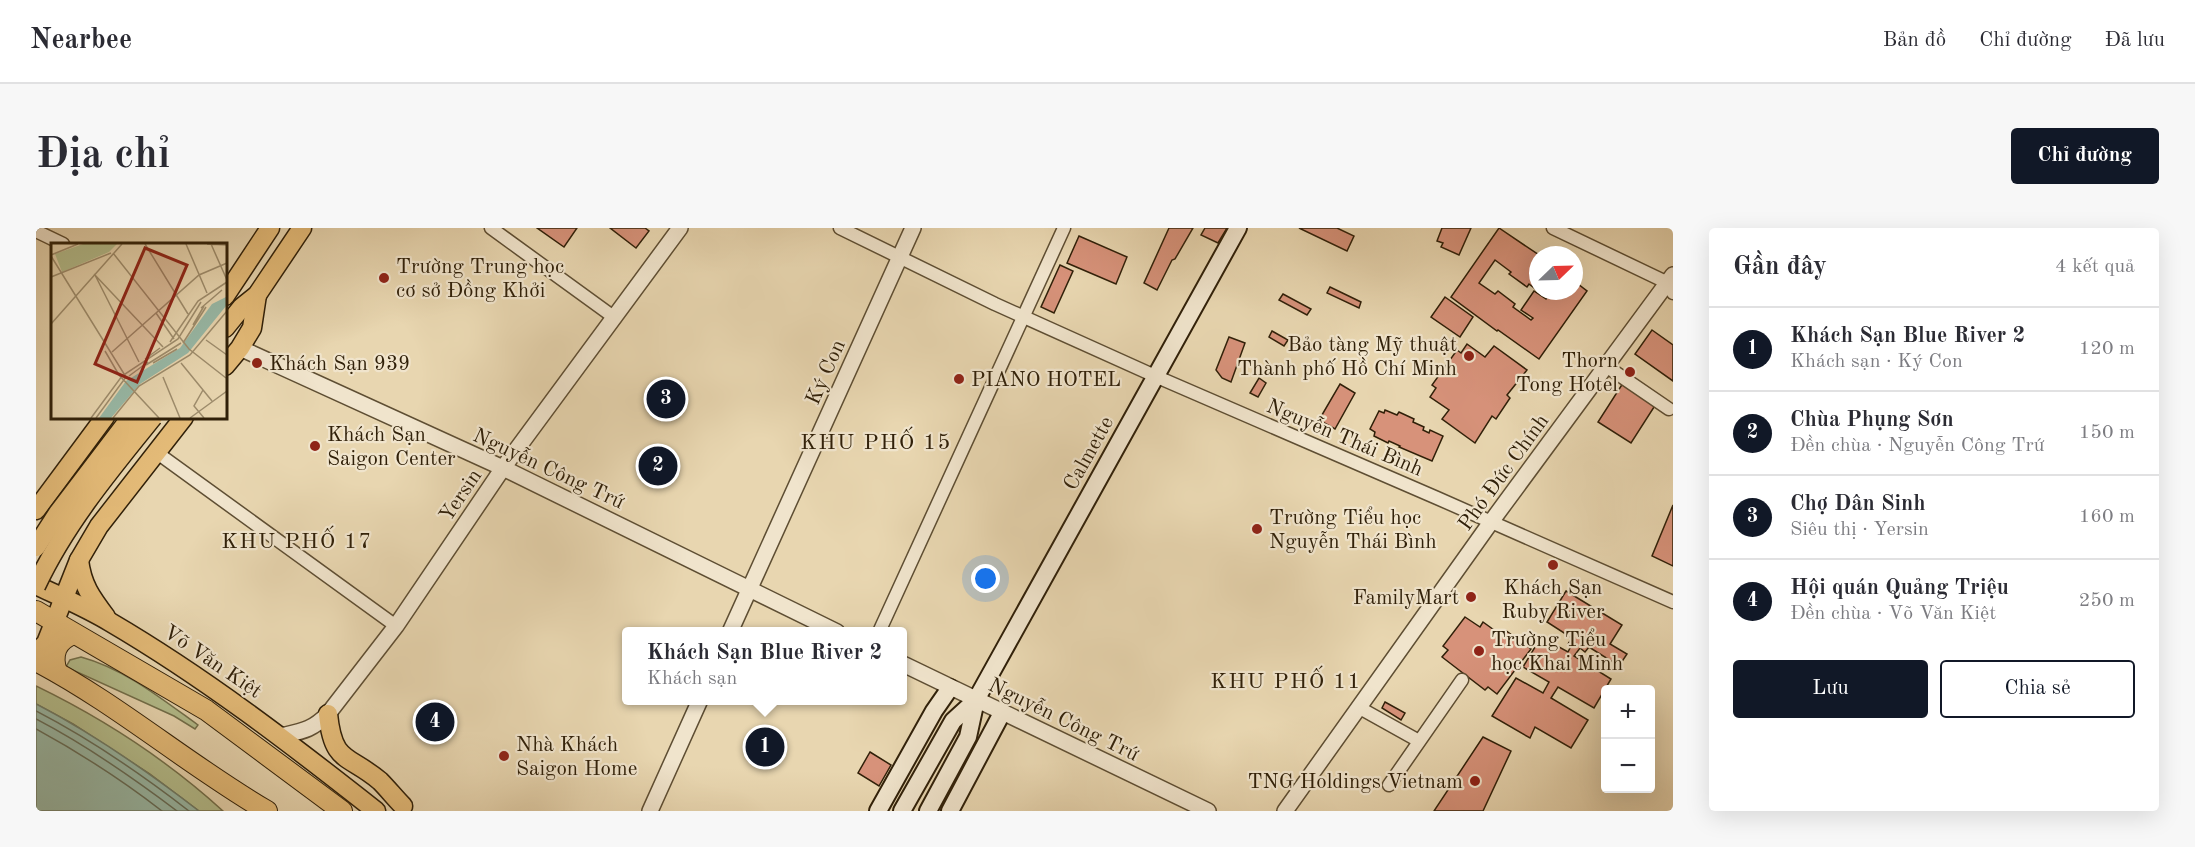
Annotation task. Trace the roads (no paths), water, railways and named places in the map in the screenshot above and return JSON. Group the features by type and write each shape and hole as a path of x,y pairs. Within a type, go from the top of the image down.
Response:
{"highway":[{"path":"36,611 206,710 342,811"},
{"path":"57,672 54,660 56,648 63,639 74,634"},
{"path":"36,661 147,730 260,811"},
{"path":"248,804 267,811"}],"main road":[{"path":"229,284 270,228"},
{"path":"226,327 242,307 257,295 302,228"},
{"name":"Calmette","path":"976,700 1238,228"},
{"path":"226,365 252,328 257,295"},
{"path":"36,510 104,418"},
{"path":"36,547 58,513 130,418"},
{"path":"36,585 86,502 152,418"},
{"path":"36,653 46,643 79,560 99,526 183,418"},
{"path":"49,491 99,526"},
{"path":"79,560 81,579 90,596 109,621"},
{"name":"Võ Văn Kiệt","path":"36,585 109,621 281,736 376,811"},
{"path":"878,811 934,711 950,688"},
{"path":"902,811 949,727 976,700"},
{"path":"928,811 968,737 976,700"},
{"path":"950,811 1002,713"},
{"path":"328,714 330,736 338,750 347,760 379,781 407,808"},
{"name":"Võ Văn Kiệt","path":"353,793 385,799 407,808"}],"street":[{"path":"490,228 615,318"},
{"name":"Yersin","path":"281,736 308,730 328,714 396,626 503,468 681,228"},
{"name":"Nguyễn Thái Bình","path":"840,228 1022,317 1673,602"},
{"name":"Ký Con","path":"732,627 913,228"},
{"path":"881,627 1064,228"},
{"path":"1553,228 1671,284"},
{"path":"36,231 61,243"},
{"name":"Phó Đức Chính","path":"1285,811 1491,522 1606,366 1671,284"},
{"name":"Nguyễn Công Trứ","path":"240,348 503,468 827,627"},
{"path":"1606,366 1669,409"},
{"path":"156,452 396,626"},
{"name":"Nguyễn Công Trứ","path":"907,666 1208,811"},
{"path":"1389,785 1462,680"},
{"path":"650,811 698,705"},
{"path":"1359,707 1419,741"}],"water":[{"path":"36,704 120,754 199,811 36,811"}],"place":[{"name":"Trường Trung học cơ sở Đồng Khởi","path":"384,278"},
{"name":"Bảo tàng Mỹ thuật Thành phố Hồ Chí Minh","path":"1469,356"},
{"name":"Khách Sạn 939","path":"257,363"},
{"name":"Thorn Tong Hotel","path":"1630,372"},
{"name":"PIANO HOTEL","path":"959,379"},
{"name":"Chợ Dân Sinh","path":"666,399"},
{"name":"Khách Sạn Saigon Center","path":"315,446"},
{"name":"Chùa Phụng Sơn","path":"658,466"},
{"name":"Trường Tiểu học Nguyễn Thái Bình","path":"1257,529"},
{"name":"Khách Sạn Ruby River","path":"1553,565"},
{"name":"FamilyMart","path":"1471,597"},
{"name":"Trường Tiểu học Khai Minh","path":"1479,651"},
{"name":"Hội quán Quảng Triệu","path":"435,722"},
{"name":"Khách Sạn Blue River 2","path":"765,747"},
{"name":"Nhà Khách Saigon Home","path":"504,756"},
{"name":"TNG Holdings Vietnam","path":"1475,781"}],"district":[{"name":"KHU PHỐ 15","path":"876,441"},
{"name":"KHU PHỐ 17","path":"297,540"},
{"name":"KHU PHỐ 11","path":"1286,680"}]}
